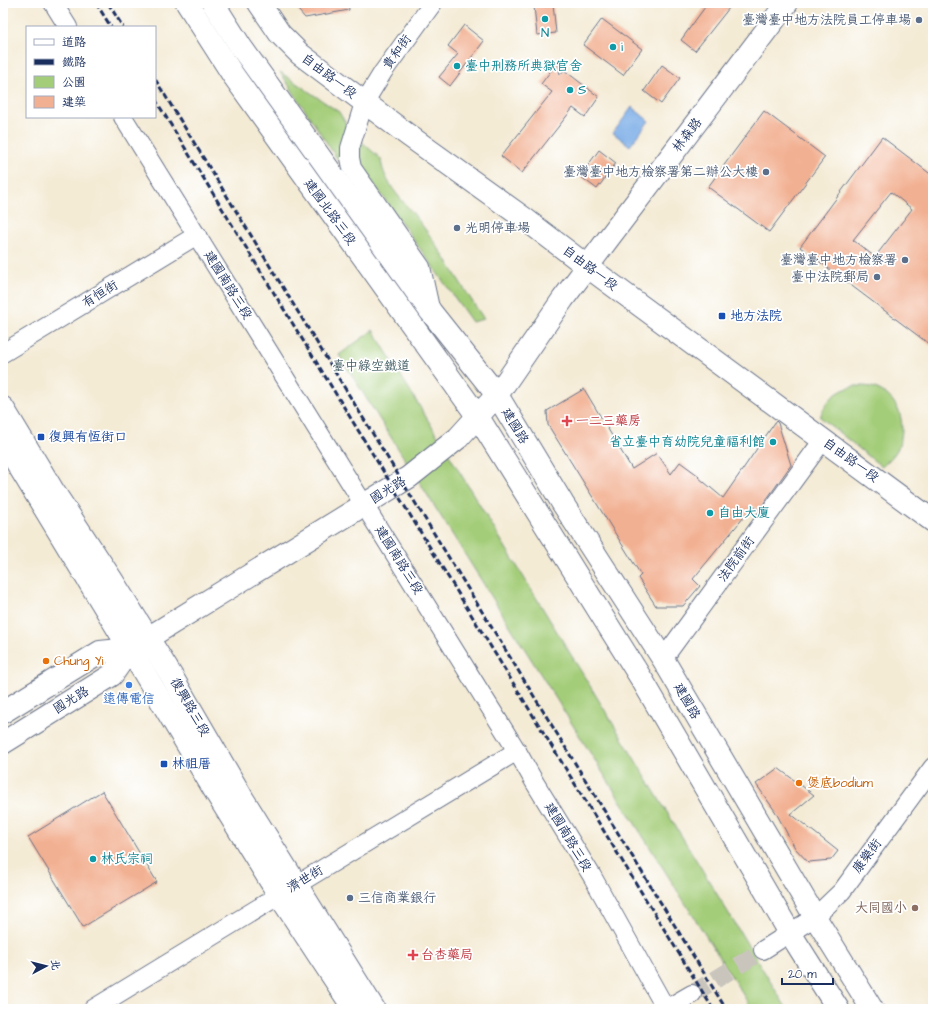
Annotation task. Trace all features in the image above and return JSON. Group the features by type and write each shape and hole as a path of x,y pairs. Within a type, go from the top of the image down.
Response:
{"street":[{"path":"53,3 67,26"},
{"name":"建國北路三段","path":"187,3 232,75 478,417"},
{"name":"建國北路三段","path":"213,3 241,47 432,312 497,395"},
{"name":"自由路一段","path":"259,3 280,34 300,54 364,103 526,219 588,267 933,521"},
{"name":"貴和街","path":"432,312 420,267 352,168 350,148 364,103 383,72 433,3"},
{"name":"林森路","path":"588,267 787,3"},
{"name":"建國南路三段","path":"124,118 517,751 535,784 592,876 666,1009"},
{"name":"有恒街","path":"3,353 197,235"},
{"name":"國光路","path":"3,743 112,675 139,643 409,477 458,438 497,395 563,300 588,267"},
{"name":"建國路","path":"497,395 562,504 663,659 815,917 872,1009"},
{"name":"復興路三段","path":"3,408 52,489 112,580 139,643 215,791 374,1009"},
{"name":"建國路","path":"478,417 644,683 790,933 838,1009"},
{"name":"復興路三段","path":"3,440 139,643"},
{"name":"法院前街","path":"663,659 823,440"},
{"name":"國光路","path":"3,712 100,652 139,643"},
{"name":"濟世街","path":"93,1009 517,751"},
{"name":"康樂街","path":"762,950 815,917 842,891 933,767"},
{"name":"復興路三段","path":"287,890 354,1009"},
{"path":"666,1009 692,994"}],"green space":[{"path":"280,72 339,112 348,127 338,160"},
{"path":"362,142 381,159 390,185 428,233 484,319 472,322 372,181 360,157 360,147"},
{"name":"臺中綠空鐵道","path":"373,330 787,1009 752,1009 339,355"},
{"path":"854,386 872,387 881,391 895,403 899,412 902,429 901,439 895,453 882,467 820,417 825,406 832,397"}],"water":[{"path":"632,107 649,121 630,146 613,133"}],"building":[{"path":"292,3 348,3 349,10 305,18"},
{"path":"708,3 733,3 695,51 681,40"},
{"name":"N","path":"553,4 556,33 537,35 534,6"},
{"name":"i","path":"602,19 642,49 623,75 583,45"},
{"name":"臺中刑務所典獄官舍","path":"464,25 484,41 450,86 439,77 458,54 448,46"},
{"path":"558,61 560,75 564,70 599,97 585,117 573,108 522,173 501,156 552,92 541,84"},
{"path":"662,65 680,78 661,104 644,91"},
{"name":"臺灣臺中地方檢察署第二辦公大樓","path":"764,111 825,157 769,232 708,187"},
{"path":"882,137 933,176 933,347 800,247","holes":["891,192 912,209 875,257 853,240"]},
{"path":"599,150 616,163 597,189 580,176"},
{"path":"584,389 632,469 657,453 671,474 680,462 699,476 698,477 723,498 776,421 778,423 791,465 759,510 753,506 693,579 700,586 683,606 656,606 638,578 641,575 548,425 547,411"},
{"path":"778,768 814,795 791,814 838,851 831,860 808,862 795,848 775,811 756,784"},
{"name":"林氏宗祠","path":"102,791 157,882 83,927 28,837"}],"tunnel":[{"path":"692,994 763,950"}],"railway":[{"path":"96,3 110,26"},
{"path":"108,3 122,26"},
{"path":"156,81 726,1009"},
{"path":"156,101 713,1009"}],"place":[{"name":"N","path":"545,19"},
{"name":"臺灣臺中地方法院員工停車場","path":"919,20"},
{"name":"i","path":"613,47"},
{"name":"臺中刑務所典獄官舍","path":"457,66"},
{"name":"S","path":"570,90"},
{"name":"臺灣臺中地方檢察署第二辦公大樓","path":"766,172"},
{"name":"光明停車場","path":"457,228"},
{"name":"臺灣臺中地方檢察署","path":"905,260"},
{"name":"臺中法院郵局","path":"877,277"},
{"name":"地方法院","path":"722,316"},
{"name":"一二三藥房","path":"567,421"},
{"name":"復興有恆街口","path":"41,437"},
{"name":"省立臺中育幼院兒童福利館","path":"773,442"},
{"name":"自由大廈","path":"710,513"},
{"name":"Chung Yi","path":"46,661"},
{"name":"遠傳電信","path":"129,685"},
{"name":"林祖厝","path":"164,764"},
{"name":"煲底bodium","path":"799,783"},
{"name":"林氏宗祠","path":"93,859"},
{"name":"三信商業銀行","path":"350,898"},
{"name":"大同國小","path":"915,908"},
{"name":"台杏藥局","path":"413,955"}]}
